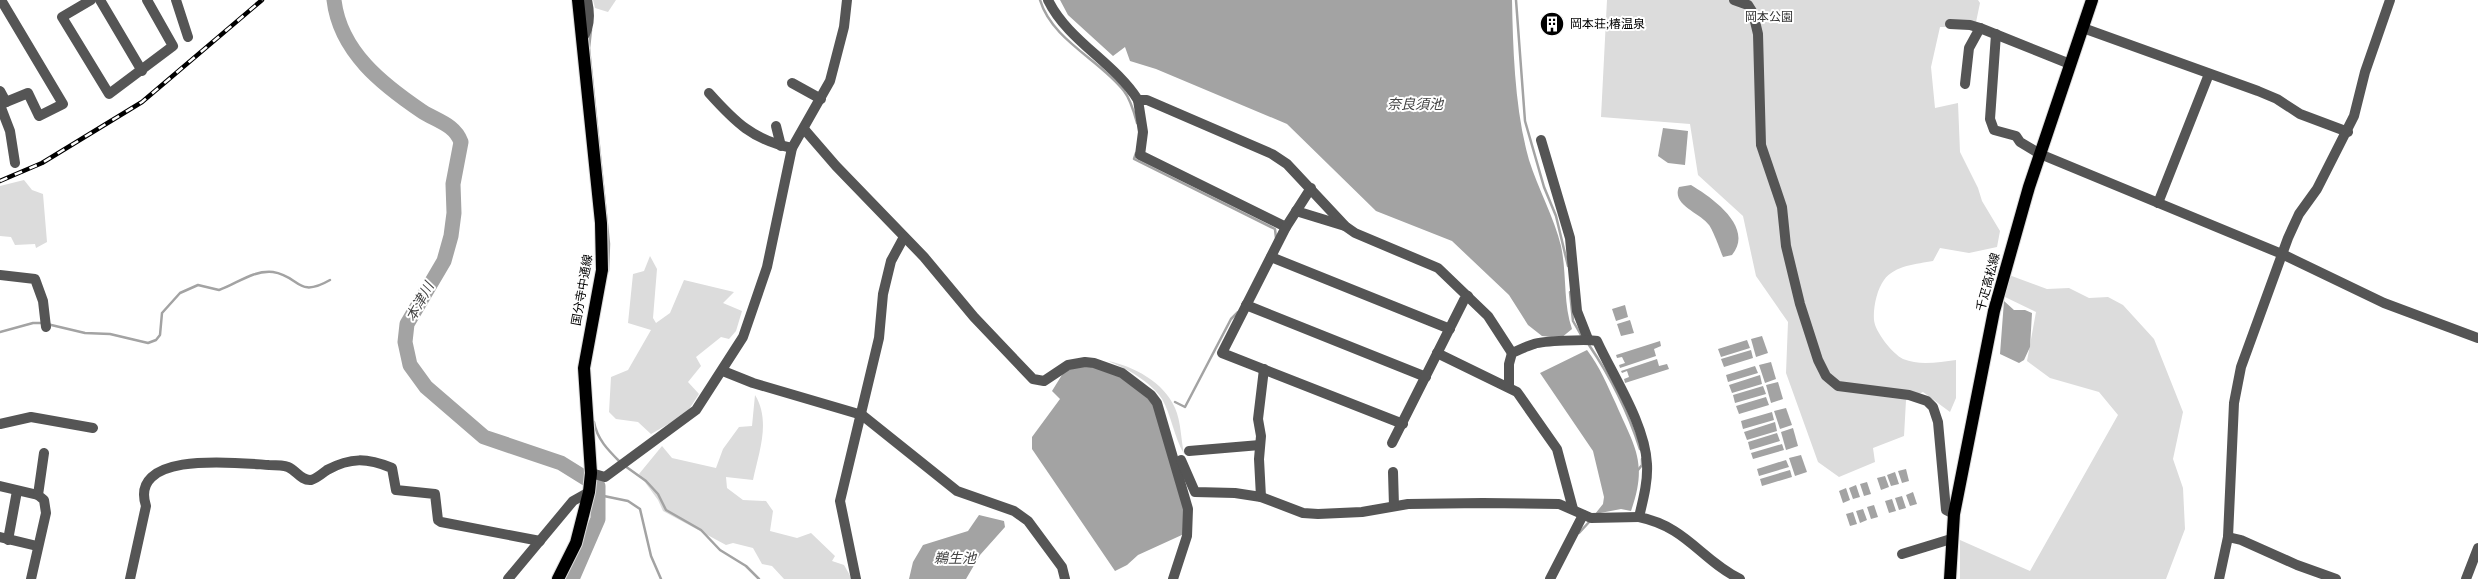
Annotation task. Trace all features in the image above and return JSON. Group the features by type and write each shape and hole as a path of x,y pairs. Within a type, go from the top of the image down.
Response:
{"main road":[{"name":"国分寺中通線","path":"558,579 576,543 590,491 591,474 584,397 584,368 600,285 603,247 578,0"},
{"name":"千疋高松線","path":"1950,579 1954,514 1994,312 2040,154 2092,0"}],"street":[{"path":"1,0 62,104 40,116 28,93 0,105 10,131 15,163"},
{"path":"91,0 62,18 109,94 173,46 147,0"},
{"path":"100,0 142,71"},
{"path":"176,0 188,37"},
{"path":"582,39 588,31 590,10 587,0"},
{"path":"591,474 605,477 624,465 696,410 743,337 767,267 792,148 821,99 836,63 847,0"},
{"path":"1048,0 1065,26 1127,83 1138,100 1143,132 1140,155 1286,227"},
{"path":"1734,0 1748,5 1756,21 1761,145 1782,207 1786,246 1800,304 1818,360 1826,376 1838,386 1846,389 1909,395 1927,401 1933,407 1938,422 1946,510 1954,514"},
{"path":"2219,579 2228,537 2234,403 2238,381 2282,254 2299,214 2317,189 2348,132 2390,0"},
{"path":"1950,24 1980,28 2070,64"},
{"path":"1966,84 1969,48 1980,28"},
{"path":"2082,28 2258,91 2277,99 2300,114 2348,132"},
{"path":"1996,34 1990,119 1994,130 2016,136 2020,142 2040,154 2282,254 2384,303 2478,338"},
{"path":"2158,203 2209,74"},
{"path":"792,83 821,99"},
{"path":"0,91 6,102"},
{"path":"709,93 731,118 743,128 781,146 792,148"},
{"path":"1138,100 1148,100 1272,154 1287,164 1344,226"},
{"path":"776,126 781,146"},
{"path":"804,129 924,257 974,317 1033,379 1044,381 1068,365 1085,362 1104,365 1122,373 1151,395 1157,402 1187,501 1189,518 1187,536 1173,579"},
{"path":"1541,140 1570,238 1576,311 1588,339"},
{"path":"1311,188 1286,227 1222,353 1403,424"},
{"path":"1296,211 1344,226 1355,233 1428,262 1438,268 1488,316 1512,353 1509,364 1509,388"},
{"path":"856,579 840,501 879,338 883,294 892,261 904,237"},
{"path":"1271,257 1450,329"},
{"path":"0,275 35,279 43,301 46,325"},
{"path":"1392,444 1437,353 1468,296"},
{"path":"1246,305 1426,377"},
{"path":"1512,353 1535,343 1588,339 1596,341 1637,423 1645,447 1648,466 1639,517"},
{"path":"1437,353 1517,392 1557,449 1573,509"},
{"path":"1261,498 1258,419 1264,369"},
{"path":"723,370 752,383 862,415 957,491 1014,511 1028,521 1062,567 1065,579"},
{"path":"0,424 31,417 93,428"},
{"path":"1189,451 1260,445"},
{"path":"1172,450 1178,454 1195,492 1235,493 1261,498 1304,514 1362,512 1394,506 1428,503 1558,504 1591,518 1639,517 1658,521 1676,530 1728,573 1740,579"},
{"path":"38,495 44,454"},
{"path":"130,579 146,506 143,495 144,485 155,472 164,467 183,465 271,465 290,467 304,479 311,480 350,459 380,463 392,468 396,490 435,494 438,520 441,522 540,541"},
{"path":"1393,472 1394,506"},
{"path":"0,486 38,495 44,500 46,513 30,579"},
{"path":"18,491 4,539 37,546"},
{"path":"508,579 573,501 590,491"},
{"path":"1550,579 1582,515"},
{"path":"2228,537 2241,540 2297,565 2336,579"},
{"path":"1902,554 1951,539"},
{"path":"2466,579 2478,548"}],"green space":[{"path":"593,0 616,0 608,12 595,8"},
{"name":"岡本公園","path":"1607,0 1978,0 1980,3 1975,27 1940,27 1931,67 1935,108 1958,103 1960,152 1978,188 1982,201 2000,231 1997,247 1969,253 1940,248 1933,261 1907,266 1894,271 1884,280 1877,293 1874,310 1875,325 1881,336 1894,352 1903,359 1923,363 1956,360 1956,398 1950,412 1923,392 1906,400 1904,436 1873,448 1875,462 1839,477 1818,462 1786,373 1788,322 1756,276 1743,216 1698,175 1690,124 1601,117"},
{"path":"24,180 32,190 43,194 47,242 36,248 35,244 15,245 11,237 0,236 0,186"},
{"path":"650,256 657,269 653,318 656,323 670,313 684,280 734,292 723,303 742,311 736,331 729,339 721,337 696,357 701,366 688,382 699,394 686,414 651,434 638,422 616,419 609,412 611,377 628,370 651,330 628,323 633,274 644,271"},
{"path":"2009,275 2047,289 2069,288 2089,298 2108,297 2123,305 2154,339 2183,412 2173,459 2183,488 2185,529 2166,579 1960,579 1960,540 2030,571 2118,415 2099,392 2050,378 2027,361 2036,312 2005,297"},
{"path":"1108,361 1137,371 1156,383 1163,390 1177,413 1184,454 1162,399 1138,376"},
{"path":"755,395 760,405 763,426 753,480 726,477 727,488 743,500 766,501 773,511 770,531 797,538 811,533 835,556 832,561 844,565 852,579 784,579 772,566 762,564 753,548 733,543 726,545 663,511 658,500 639,474 662,446 672,458 716,468 723,449 739,427 752,426"}],"water":[{"name":"奈良須池","path":"1060,0 1512,0 1514,60 1524,141 1529,160 1561,246 1567,309 1572,329 1561,338 1542,336 1528,325 1509,295 1452,241 1376,211 1287,124 1156,69 1130,61 1125,47 1113,56 1068,15"},
{"path":"1663,128 1688,131 1685,165 1668,163 1658,156"},
{"path":"1691,185 1719,205 1734,224 1738,234 1738,244 1732,255 1723,257 1709,225 1679,199 1679,187"},
{"path":"2004,301 2014,310 2025,310 2032,313 2030,347 2024,360 2019,363 2000,354"},
{"path":"1625,305 1628,317 1616,321 1612,309"},
{"path":"1630,320 1634,333 1621,336 1617,324"},
{"path":"1762,336 1768,353 1756,357 1751,339"},
{"path":"1747,340 1750,348 1721,357 1718,349"},
{"path":"1660,341 1661,346 1654,349 1656,356 1620,368 1619,365 1625,363 1622,357 1617,358 1616,355"},
{"path":"1587,350 1606,383 1634,444 1639,467 1639,480 1631,511 1621,509 1595,514 1603,504 1604,497 1593,451 1540,373"},
{"path":"1751,350 1753,358 1724,367 1721,359"},
{"path":"1657,359 1659,366 1667,364 1669,369 1625,383 1624,379 1629,377 1627,371 1622,373 1621,371"},
{"path":"1771,362 1776,379 1765,383 1759,365"},
{"path":"1086,366 1106,371 1125,380 1141,392 1155,407 1186,509 1184,534 1138,555 1127,565 1115,571 1032,449 1032,437 1060,399 1052,391 1065,370"},
{"path":"1755,366 1758,373 1728,382 1726,375"},
{"path":"1760,375 1762,384 1732,393 1729,385"},
{"path":"1778,382 1783,399 1771,403 1766,385"},
{"path":"1763,386 1766,394 1735,403 1733,395"},
{"path":"1766,397 1769,405 1739,414 1736,406"},
{"path":"1786,408 1792,425 1780,429 1774,411"},
{"path":"1772,412 1774,420 1743,429 1741,421"},
{"path":"1775,422 1777,431 1747,440 1744,432"},
{"path":"1793,428 1798,446 1786,450 1781,432"},
{"path":"1777,433 1780,441 1750,450 1748,442"},
{"path":"1782,444 1784,450 1753,459 1751,453"},
{"path":"1801,455 1807,472 1795,476 1789,458"},
{"path":"1786,460 1789,467 1759,476 1757,469"},
{"path":"1906,469 1909,481 1902,483 1898,471"},
{"path":"1790,470 1792,477 1762,486 1760,479"},
{"path":"1895,472 1899,484 1891,486 1887,475"},
{"path":"1885,476 1889,487 1881,490 1877,478"},
{"path":"1867,482 1871,494 1864,496 1860,484"},
{"path":"1856,485 1860,497 1853,499 1849,488"},
{"path":"1846,488 1850,500 1843,503 1839,491"},
{"path":"1913,492 1917,504 1910,506 1906,495"},
{"path":"1902,496 1906,508 1899,510 1895,498"},
{"path":"1892,499 1896,511 1889,513 1885,501"},
{"path":"1874,505 1878,517 1871,519 1867,507"},
{"path":"1863,509 1867,520 1860,523 1856,511"},
{"path":"1853,512 1857,524 1850,526 1846,514"},
{"name":"鵜生池","path":"979,515 1004,521 1005,527 980,555 966,579 909,579 913,562 923,545 968,531"}],"waterway":[{"name":"本津川","path":"334,0 338,19 345,36 354,51 366,65 408,102 455,131 461,142 453,184 454,213 451,236 444,261 407,324 405,342 410,365 426,387 484,437 561,463 598,486 598,519 572,579"},
{"path":"1040,0 1046,14 1055,27 1124,91 1137,123"},
{"path":"1516,0 1525,121 1544,187 1556,216 1568,266"},
{"path":"591,30 589,48 609,244 608,271"},
{"path":"1136,153 1134,159 1275,229 1276,238"},
{"path":"47,324 85,333 110,334 148,343 156,340 160,335 162,313 180,293 198,285 219,290 251,275 265,272 282,274 305,287 319,285 330,280"},
{"path":"1570,292 1573,321 1581,335"},
{"path":"1175,402 1185,407 1231,319 1238,312"},
{"path":"0,332 33,323 42,323"},
{"path":"1589,345 1618,395 1640,449"},
{"path":"594,422 600,439 620,462"},
{"path":"1638,470 1642,465 1642,459"},
{"path":"625,466 646,481 658,494 666,510 701,530 720,550 746,566 759,579"},
{"path":"599,495 628,501 640,509 651,556 661,579"},
{"path":"1579,533 1590,521"}],"railway":[{"path":"0,181 42,163 142,102 262,0"}],"place":[{"name":"岡本荘;椿温泉","path":"1552,24"}]}
